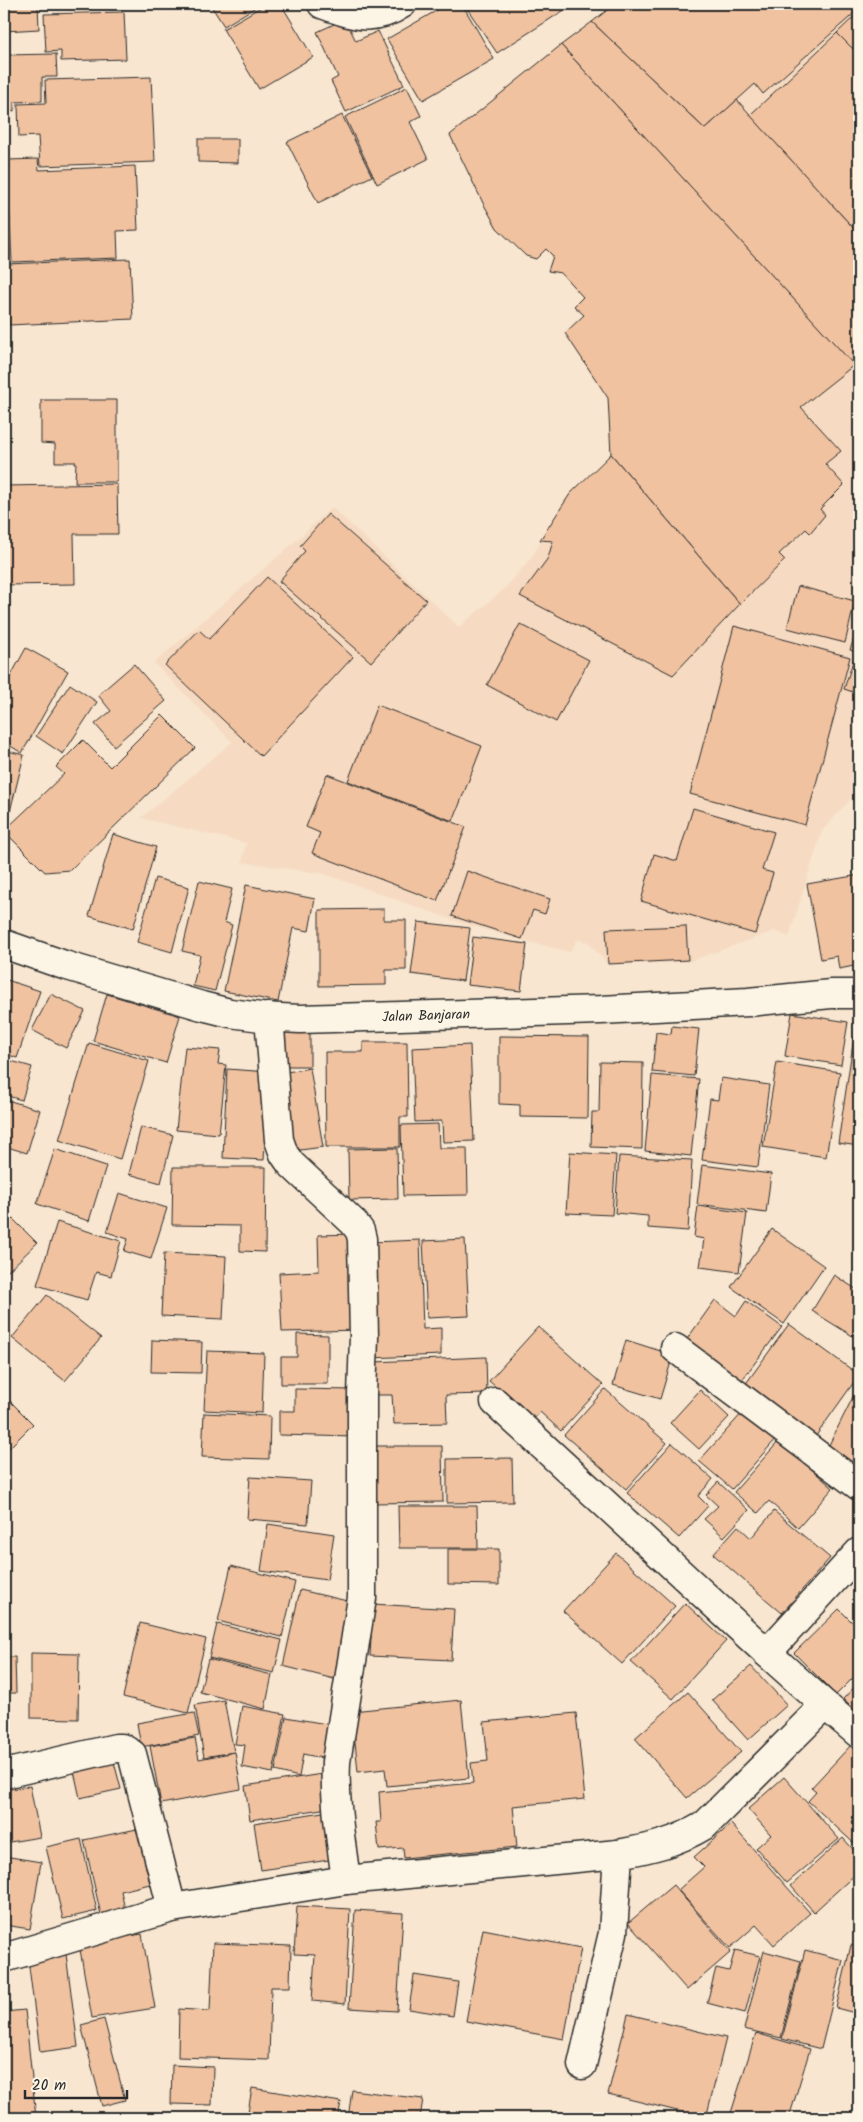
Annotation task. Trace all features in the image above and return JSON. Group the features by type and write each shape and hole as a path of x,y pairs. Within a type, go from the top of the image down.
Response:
{"street":[{"path":"322,4 350,13 374,16 388,12 402,4"},
{"name":"Jalan Banjaran","path":"4,944 64,966 202,1006 230,1013 269,1018 300,1019 601,1010 748,1002 831,994 859,994"},
{"path":"269,1018 278,1140 291,1164 354,1222 360,1231 362,1239 364,1337 362,1395 362,1598 336,1762 336,1794 346,1880"},
{"path":"675,1348 859,1486"},
{"path":"495,1402 767,1653 859,1734"},
{"path":"767,1653 859,1552"},
{"path":"4,1958 172,1908 346,1880 618,1854 672,1842 705,1825 825,1705"},
{"path":"4,1774 116,1748 132,1754 172,1908"},
{"path":"582,2065 613,1933 618,1854"}],"shaded area":[{"path":"615,4 859,4 859,778 850,800 822,831 789,937 774,931 688,962 608,965 588,942 577,940 570,952 532,943 461,923 325,874 242,862 246,843 141,818 232,742 154,663 297,540 332,507 459,627 503,590 531,558 570,494 611,454 608,398 565,333 584,315 574,306 582,297 561,273 548,271 553,256 547,249 536,259 526,256 497,228 450,135"}],"building":[{"path":"4,4 38,4 39,29 4,31"},
{"path":"210,4 259,4 259,5 224,26"},
{"path":"266,4 281,4 313,57 259,89 223,29"},
{"path":"448,4 462,4 494,59 423,100 387,39"},
{"path":"464,4 562,4 566,9 497,53"},
{"path":"615,4 859,4 859,9 763,94 755,84 705,129 592,22"},
{"path":"124,12 126,59 61,61 61,51 46,52 44,14"},
{"path":"859,12 859,55 837,33"},
{"path":"345,19 356,41 378,31 404,85 346,112 331,81 338,77 317,32"},
{"path":"592,22 705,129 737,100 859,234 859,368 857,369 561,45"},
{"path":"837,33 859,55 859,234 750,115"},
{"path":"561,45 854,365 801,407 841,451 825,464 844,485 820,509 825,515 810,533 806,529 779,554 785,560 740,604 611,454 608,398 565,333 584,315 574,306 583,297 561,273 548,271 553,256 546,249 536,259 526,256 497,228 450,135"},
{"path":"56,54 57,77 42,77 42,101 14,102 14,111 4,111 4,55"},
{"path":"151,77 155,162 40,166 38,136 19,137 18,104 46,103 45,80"},
{"path":"407,87 421,116 410,122 428,159 377,184 345,117"},
{"path":"342,115 372,176 318,203 287,142"},
{"path":"198,139 238,139 238,163 198,162"},
{"path":"38,159 39,170 135,166 138,230 117,231 118,258 12,262 7,160"},
{"path":"130,259 133,319 9,325 6,264"},
{"path":"41,400 117,400 117,482 75,482 76,462 55,462 55,444 41,443"},
{"path":"611,454 740,604 673,675 520,596 548,558 553,541 540,540 570,494"},
{"path":"117,484 118,534 74,534 75,584 4,585 4,486"},
{"path":"328,514 426,600 371,662 279,581 305,551 300,546"},
{"path":"267,577 353,657 261,756 165,665 199,630 209,639"},
{"path":"798,586 855,601 845,643 787,628"},
{"path":"859,623 859,694 844,689 856,652 850,650"},
{"path":"520,624 589,660 556,722 487,685"},
{"path":"734,626 850,657 805,825 690,794"},
{"path":"26,648 68,671 22,753 4,742 4,688"},
{"path":"134,664 166,701 114,746 95,724 111,711 98,695"},
{"path":"70,684 97,702 63,754 36,736"},
{"path":"377,705 482,746 453,821 348,781"},
{"path":"162,715 195,748 70,870 45,872 4,831 64,774 56,767 83,740 110,767"},
{"path":"4,750 24,755 6,828 4,827"},
{"path":"327,774 466,827 437,901 312,853 320,833 306,827"},
{"path":"693,808 774,832 762,870 773,873 755,934 641,901 654,854 677,861"},
{"path":"113,834 156,847 133,929 89,916"},
{"path":"467,871 550,899 545,914 533,910 522,939 452,916"},
{"path":"859,875 859,965 839,969 837,956 821,959 807,884"},
{"path":"155,878 189,887 172,952 137,942"},
{"path":"199,881 232,889 224,922 232,925 215,991 193,986 200,955 182,951"},
{"path":"246,885 315,899 309,931 293,928 278,1002 224,991"},
{"path":"384,909 384,920 406,920 406,970 386,970 386,985 319,986 319,910"},
{"path":"418,922 470,928 463,981 411,974"},
{"path":"686,926 688,960 608,964 606,929"},
{"path":"473,937 527,944 521,991 467,985"},
{"path":"4,979 40,991 17,1058 4,1053"},
{"path":"51,994 85,1011 66,1048 32,1030"},
{"path":"107,994 180,1016 166,1063 93,1041"},
{"path":"792,1013 848,1022 841,1065 785,1056"},
{"path":"672,1026 699,1029 694,1076 652,1072 656,1032 671,1034"},
{"path":"310,1027 310,1066 278,1066 278,1028"},
{"path":"499,1036 589,1037 588,1118 520,1117 520,1105 499,1104"},
{"path":"854,1037 859,1038 859,1146 838,1143"},
{"path":"363,1042 407,1042 408,1117 400,1117 400,1147 326,1147 325,1052 363,1052"},
{"path":"89,1043 149,1061 120,1159 59,1140"},
{"path":"470,1045 474,1141 443,1142 442,1121 415,1122 412,1048"},
{"path":"185,1047 220,1050 218,1064 226,1065 219,1134 176,1130"},
{"path":"4,1059 32,1067 22,1100 4,1095"},
{"path":"600,1062 643,1063 642,1149 591,1147 592,1112 599,1112"},
{"path":"777,1062 840,1072 826,1157 763,1147"},
{"path":"310,1068 323,1147 293,1151 281,1073"},
{"path":"227,1069 269,1072 264,1160 223,1158"},
{"path":"652,1075 699,1079 691,1156 645,1151"},
{"path":"721,1078 769,1085 758,1167 702,1160 710,1099 718,1100"},
{"path":"4,1099 40,1110 27,1153 4,1146"},
{"path":"438,1124 439,1148 467,1148 468,1195 403,1196 401,1125"},
{"path":"141,1127 173,1135 161,1183 129,1174"},
{"path":"397,1148 398,1199 349,1200 348,1149"},
{"path":"55,1149 106,1166 89,1221 37,1204"},
{"path":"570,1152 616,1155 612,1215 566,1213"},
{"path":"619,1156 692,1160 688,1231 648,1228 648,1216 615,1213"},
{"path":"702,1165 771,1174 766,1213 697,1204"},
{"path":"173,1167 266,1167 265,1252 240,1251 240,1226 172,1225"},
{"path":"859,1169 859,1195 853,1193"},
{"path":"119,1193 167,1208 151,1259 124,1251 128,1239 107,1232"},
{"path":"698,1206 747,1213 739,1272 700,1267 704,1239 694,1237"},
{"path":"8,1214 37,1243 4,1275 4,1218"},
{"path":"57,1222 121,1241 111,1276 96,1272 87,1300 37,1285"},
{"path":"772,1229 824,1266 784,1324 731,1287"},
{"path":"356,1234 360,1330 282,1332 279,1273 319,1271 318,1235"},
{"path":"465,1239 469,1316 427,1318 423,1241"},
{"path":"420,1240 423,1329 441,1328 441,1355 370,1358 372,1242"},
{"path":"164,1253 226,1256 223,1319 161,1316"},
{"path":"834,1275 859,1291 859,1340 812,1311"},
{"path":"47,1295 101,1338 65,1381 12,1338"},
{"path":"715,1300 736,1316 746,1301 782,1327 742,1380 687,1339"},
{"path":"789,1324 859,1375 813,1440 742,1389"},
{"path":"538,1327 603,1385 561,1431 540,1412 533,1420 489,1381"},
{"path":"297,1334 328,1335 328,1384 281,1384 281,1357 297,1357"},
{"path":"152,1340 202,1342 201,1373 151,1372"},
{"path":"626,1340 673,1355 660,1399 613,1385"},
{"path":"207,1351 264,1353 262,1413 204,1410"},
{"path":"486,1357 487,1394 446,1395 447,1423 394,1424 392,1395 376,1395 374,1362"},
{"path":"859,1385 859,1465 827,1449"},
{"path":"295,1389 355,1390 355,1437 279,1435 279,1411 295,1411"},
{"path":"605,1389 667,1443 626,1489 564,1435"},
{"path":"700,1390 729,1417 699,1449 670,1423"},
{"path":"4,1395 33,1424 4,1453"},
{"path":"744,1411 776,1439 732,1489 699,1461"},
{"path":"204,1413 270,1416 269,1459 202,1457"},
{"path":"779,1441 833,1488 798,1528 769,1501 758,1513 734,1492"},
{"path":"672,1443 713,1479 698,1496 708,1506 679,1538 627,1493"},
{"path":"371,1446 442,1446 443,1502 372,1503"},
{"path":"512,1458 513,1502 447,1503 447,1459"},
{"path":"250,1477 311,1481 308,1524 247,1519"},
{"path":"718,1482 749,1510 724,1537 704,1519 718,1506 706,1495"},
{"path":"398,1506 477,1506 478,1548 399,1548"},
{"path":"774,1511 830,1558 782,1613 713,1554 738,1526 751,1538"},
{"path":"268,1524 334,1534 327,1580 261,1571"},
{"path":"448,1549 499,1549 499,1585 448,1584"},
{"path":"616,1553 675,1606 622,1664 563,1611"},
{"path":"231,1566 295,1582 282,1637 218,1621"},
{"path":"300,1590 356,1603 338,1680 283,1666"},
{"path":"859,1599 859,1613 853,1603"},
{"path":"685,1603 726,1641 673,1699 631,1662"},
{"path":"373,1604 454,1609 451,1660 370,1656"},
{"path":"839,1609 859,1629 859,1672 836,1695 794,1653"},
{"path":"140,1623 206,1639 188,1713 123,1697"},
{"path":"217,1624 282,1640 274,1673 209,1658"},
{"path":"31,1653 79,1654 78,1719 31,1718"},
{"path":"4,1657 15,1657 16,1693 4,1693"},
{"path":"208,1659 272,1675 265,1709 200,1692"},
{"path":"751,1666 787,1705 748,1740 712,1700"},
{"path":"859,1682 859,1715 843,1699"},
{"path":"688,1692 741,1752 687,1798 635,1738"},
{"path":"224,1700 234,1752 204,1757 195,1705"},
{"path":"461,1700 469,1778 387,1786 385,1769 358,1772 352,1711"},
{"path":"242,1706 285,1714 273,1773 242,1767 245,1745 235,1744"},
{"path":"194,1713 199,1736 141,1747 137,1723"},
{"path":"576,1713 585,1799 513,1806 517,1847 404,1858 403,1848 379,1850 376,1822 381,1822 379,1792 473,1783 471,1763 488,1761 484,1722"},
{"path":"286,1717 338,1726 331,1760 303,1754 299,1777 275,1771"},
{"path":"195,1738 199,1759 235,1752 241,1789 161,1804 150,1746"},
{"path":"852,1744 859,1750 859,1848 808,1801 816,1792 811,1788"},
{"path":"114,1762 121,1789 80,1798 74,1771"},
{"path":"322,1774 328,1808 250,1820 245,1786"},
{"path":"784,1777 839,1839 787,1883 756,1848 771,1835 748,1809"},
{"path":"30,1786 40,1837 4,1843 4,1790"},
{"path":"329,1811 336,1859 261,1870 254,1823"},
{"path":"731,1824 810,1913 774,1945 756,1925 730,1948 678,1890 704,1867 694,1857"},
{"path":"137,1829 150,1884 121,1891 125,1910 101,1915 84,1840"},
{"path":"843,1838 859,1856 859,1871 814,1912 791,1886"},
{"path":"81,1839 97,1911 63,1919 46,1847"},
{"path":"4,1856 41,1862 30,1929 4,1925"},
{"path":"673,1885 731,1952 687,1990 628,1923"},
{"path":"297,1906 350,1909 345,2004 312,2001 315,1955 294,1954"},
{"path":"355,1910 403,1913 397,2011 349,2008"},
{"path":"483,1929 581,1948 564,2039 466,2021"},
{"path":"142,1934 155,2008 92,2018 79,1944"},
{"path":"213,1943 291,1946 290,1987 271,1987 269,2060 178,2057 179,2009 210,2011"},
{"path":"851,1945 859,1947 859,2014 836,2008"},
{"path":"735,1950 760,1956 745,2013 707,2003 716,1968 729,1971"},
{"path":"805,1950 843,1960 821,2049 782,2039"},
{"path":"764,1951 801,1961 781,2038 744,2029"},
{"path":"66,1954 78,2047 40,2052 28,1959"},
{"path":"414,1975 458,1982 453,2016 409,2009"},
{"path":"25,2010 36,2118 4,2118 4,2012"},
{"path":"628,2014 726,2038 706,2118 608,2094"},
{"path":"104,2019 125,2100 102,2106 81,2025"},
{"path":"756,2033 810,2049 789,2118 748,2118 731,2113"},
{"path":"172,2065 213,2067 212,2105 171,2104"},
{"path":"252,2088 341,2102 338,2118 247,2118"},
{"path":"352,2090 423,2099 420,2118 348,2118"}]}
